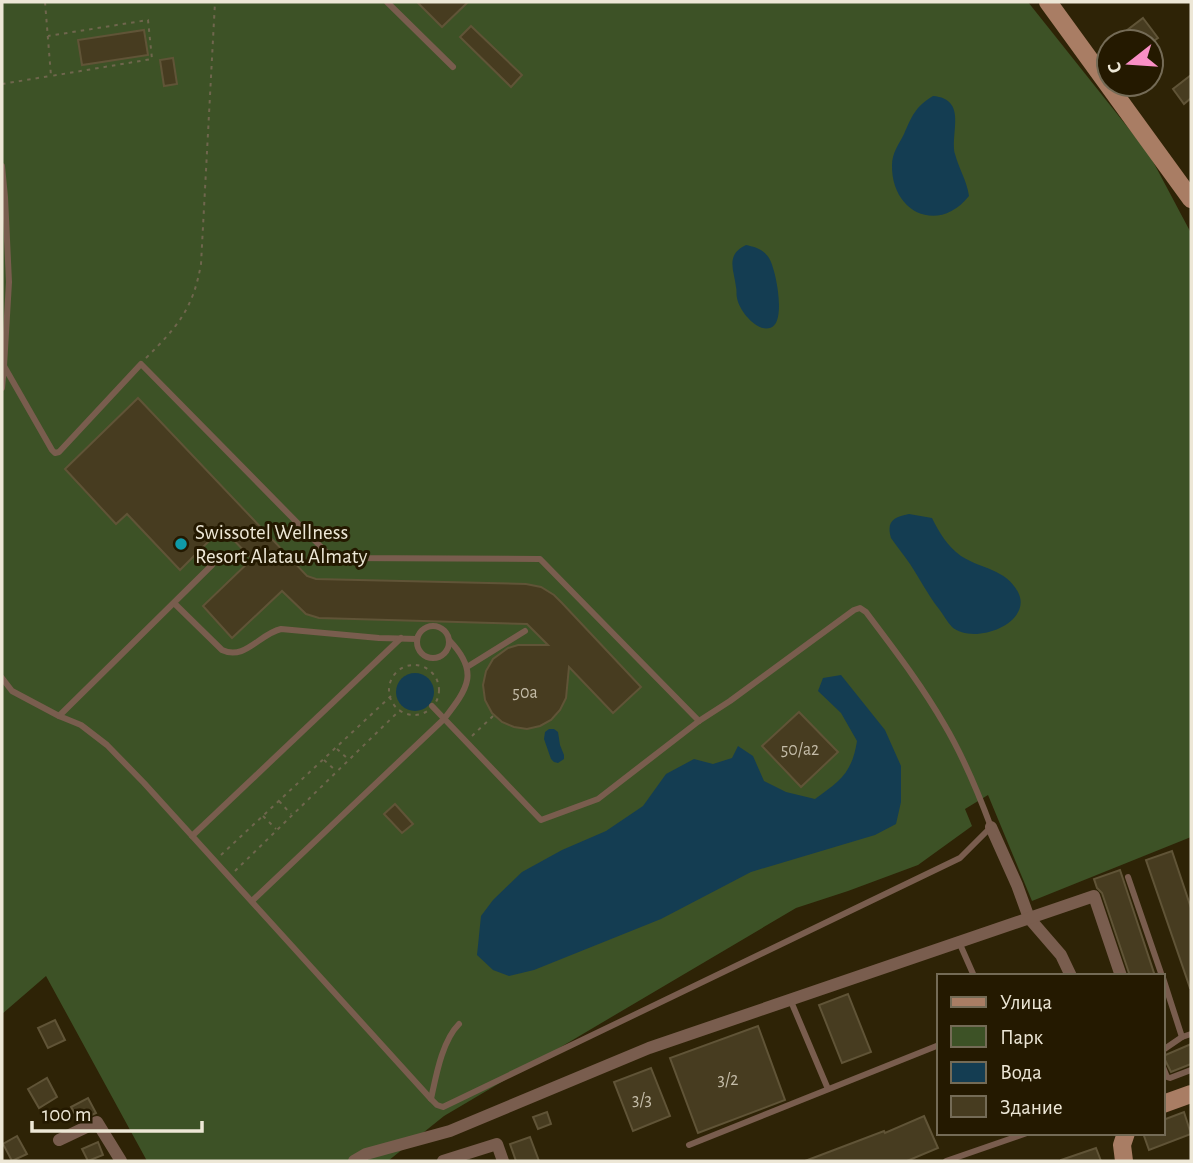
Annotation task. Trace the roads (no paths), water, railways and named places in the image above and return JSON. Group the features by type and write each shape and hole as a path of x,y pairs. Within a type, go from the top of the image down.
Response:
{"main road":[{"path":"1048,2 1191,198"},
{"path":"1165,1102 1191,1094"}],"street":[{"path":"991,827 1029,918 1061,956 1070,974"},
{"path":"355,1161 366,1154 450,1131 649,1048 1094,896 1120,974"},
{"path":"59,1140 97,1122 121,1161"},
{"path":"443,1161 468,1158 497,1144 503,1161"}],"lane":[{"path":"387,2 453,67"},
{"path":"2,166 9,282 2,388"},
{"path":"4,366 55,453 62,451 141,364 330,555 339,558 540,559 699,721"},
{"path":"59,716 212,565"},
{"path":"174,603 222,650 230,654 238,653 281,629 417,639"},
{"path":"2,678 12,691 81,725 107,745 431,1099 443,1107 960,858 991,827 945,726 920,686 866,612 860,608 699,721 598,799 541,821 432,706"},
{"path":"252,901 444,719 464,693 467,667 460,652 444,631 436,626 426,628 422,630 417,644 421,653 435,658 444,653 449,640"},
{"path":"467,667 525,631"},
{"path":"192,836 401,638"},
{"path":"1128,877 1162,974"},
{"path":"959,942 973,974"},
{"path":"1165,983 1182,1037"},
{"path":"790,999 828,1089"},
{"path":"431,1099 445,1046 452,1031 459,1024"},
{"path":"1165,1049 1191,1034"},
{"path":"689,1145 937,1046"},
{"path":"1165,1072 1170,1078 1191,1070"},
{"path":"946,1161 1009,1136"}],"water":[{"path":"933,96 944,98 954,110 955,154 969,196 957,208 931,216 918,213 899,195 892,161 912,117 922,104"},
{"path":"746,245 764,252 775,273 779,307 775,324 770,328 759,327 749,319 737,298 732,263 735,253"},
{"path":"909,514 932,518 956,552 1000,574 1013,584 1021,603 1018,613 1010,622 987,632 974,634 952,627 891,538 892,521"},
{"path":"415,673 428,679 434,692 428,705 415,711 402,705 396,692 402,679"},
{"path":"841,675 885,730 901,766 901,802 896,824 875,835 751,872 661,919 534,970 509,976 493,970 477,955 481,916 493,900 522,872 562,850 606,831 643,806 666,774 694,759 713,764 732,758 738,746 753,756 764,781 786,792 815,799 831,787 848,769 857,741 841,713 818,691 823,678"},
{"path":"549,729 558,732 564,759 558,763 551,759 544,739 545,732"}],"place":[{"name":"Swissotel Wellness Resort Alatau Almaty","path":"181,544"}]}
